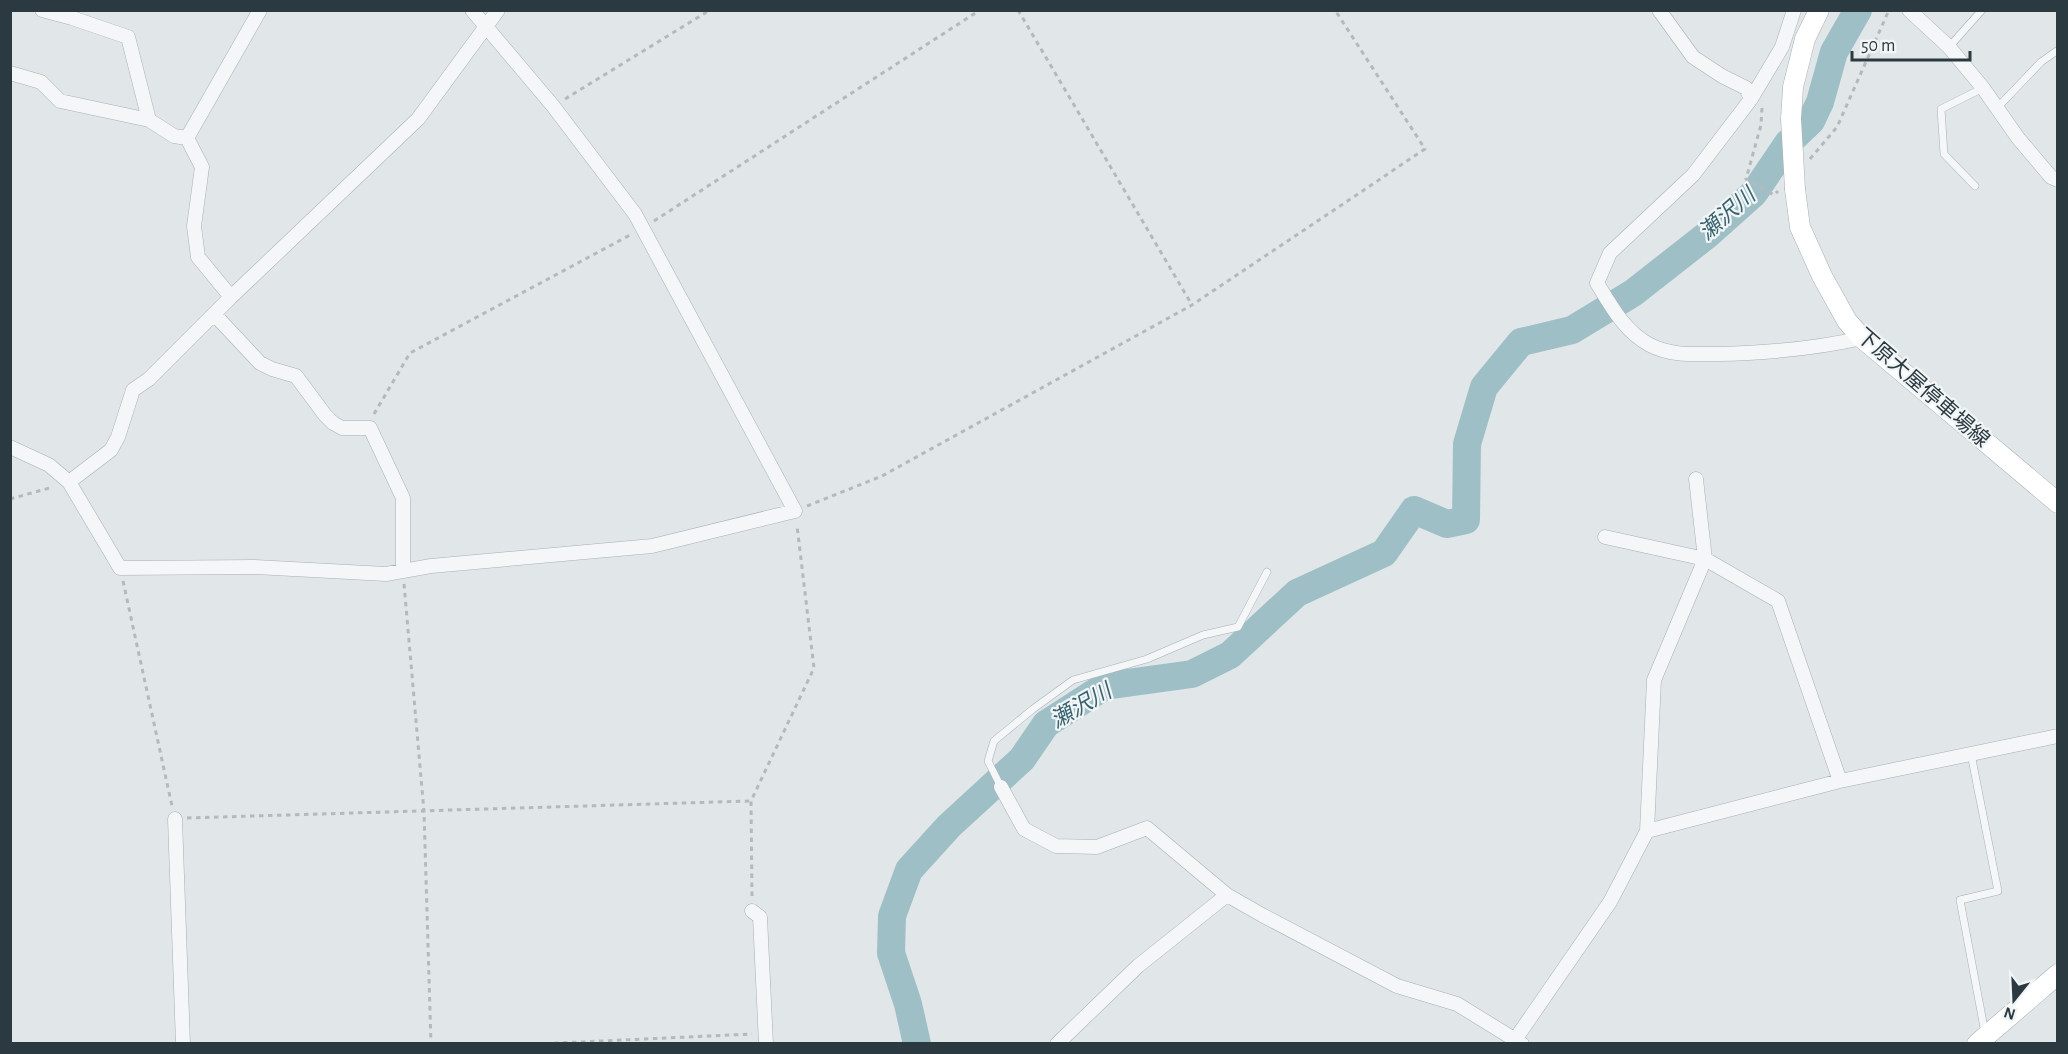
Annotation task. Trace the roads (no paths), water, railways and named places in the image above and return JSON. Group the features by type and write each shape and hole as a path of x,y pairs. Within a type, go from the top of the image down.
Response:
{"main road":[{"name":"下原大屋停車場線","path":"1819,10 1805,39 1793,87 1791,119 1795,189 1800,227 1822,276 1847,321 1862,338 2058,503"},
{"path":"1981,1040 2058,974"}],"street":[{"path":"42,10 128,37 149,120"},
{"path":"187,138 260,10"},
{"path":"10,447 49,465 69,482 120,568 255,567 386,574 431,566 652,546 795,511 635,214 553,106 472,10"},
{"path":"69,482 111,450 118,437 133,390 149,379 231,297 418,119 498,10"},
{"path":"1659,10 1693,57 1746,88 1751,99"},
{"path":"1794,10 1782,47 1751,99 1693,176 1610,253 1597,284 1619,319 1649,345 1674,354 1763,352 1822,347 1862,338"},
{"path":"1909,10 1949,47 1983,88 2018,138 2051,177 2058,180"},
{"path":"10,74 41,82 60,101 149,120 174,136 187,138"},
{"path":"187,138 202,167 194,226 198,257 231,297"},
{"path":"214,314 261,363 296,376 333,423 342,428 370,428 404,498 403,571"},
{"path":"1001,787 1024,829 1056,846 1097,847 1147,828 1227,895 1397,986 1457,1004 1516,1042 1610,902 1647,831 1654,680 1705,559 1696,479"},
{"path":"1605,537 1705,559 1778,601 1840,781"},
{"path":"1647,831 1840,781 2058,736"},
{"path":"175,819 183,1044"},
{"path":"1057,1044 1138,966 1227,895"},
{"path":"752,911 760,917 766,1044"}],"lane":[{"path":"1949,47 1982,10"},
{"path":"1997,108 2040,62 2058,50"},
{"path":"1976,186 1944,154 1941,110 1983,88"},
{"path":"1001,787 988,761 994,741 1033,709 1073,680 1147,659 1203,635 1238,627 1266,572"},
{"path":"1971,754 1998,891 1960,900 1981,1040"}],"waterway":[{"name":"瀬沢川","path":"917,1044 908,1004 891,953 892,916 909,870 949,826 1022,759 1046,724 1105,686 1192,674 1230,655 1297,593 1384,553 1414,510 1447,524 1466,520 1467,444 1484,387 1521,342 1572,330 1633,293 1707,235 1754,193 1788,143 1811,121 1820,102 1834,52 1858,10"}]}
